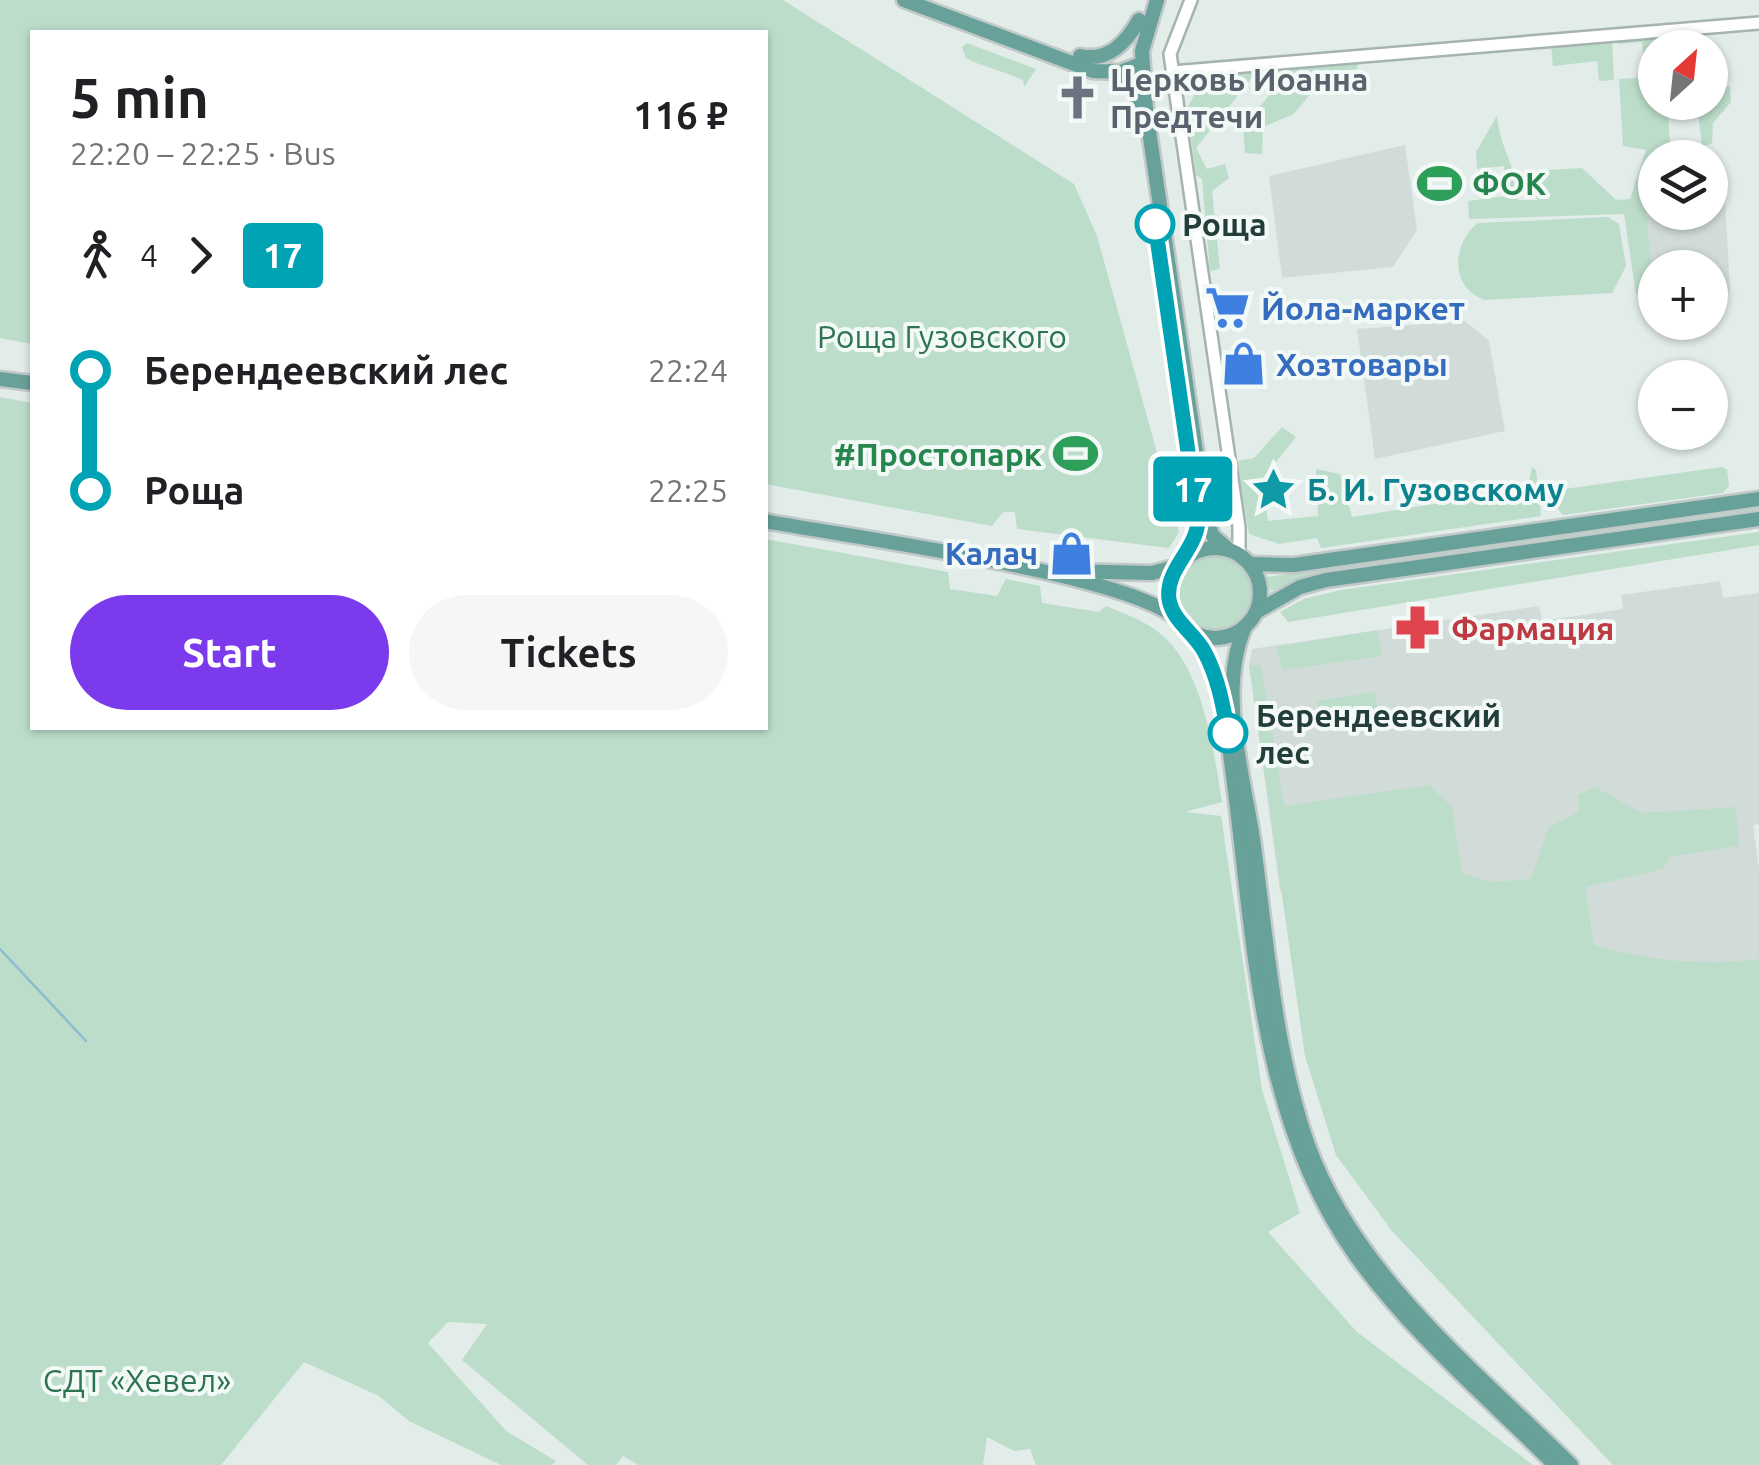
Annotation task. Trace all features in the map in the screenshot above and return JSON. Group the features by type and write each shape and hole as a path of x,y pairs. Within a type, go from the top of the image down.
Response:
{"main road":[{"path":"916,1 1080,56 1108,54 1124,42 1148,0"},
{"path":"1157,0 1137,66 1198,521 1169,597 1212,667 1222,702 1273,1054 1303,1160 1338,1228 1380,1287 1555,1465"},
{"path":"1140,20 1138,95 1206,520 1214,536 1239,556 1260,590 1256,612 1244,629 1233,664 1236,726 1280,1031 1310,1148 1332,1197 1395,1288 1571,1465"},
{"path":"1062,53 1124,92 1143,111"},
{"path":"1080,56 1112,72 1138,95"},
{"path":"1093,70 1112,72 1137,66"},
{"path":"0,379 30,383"},
{"path":"1024,570 1152,572 1212,548 1294,565 1759,499"},
{"path":"1256,612 1300,587 1326,580 1759,519"},
{"path":"768,522 1024,570 1129,595 1156,604 1182,623 1214,638 1229,637 1244,629"}],"street":[{"path":"1191,0 1170,45 1172,72 1239,528 1239,556"},
{"path":"1172,72 1759,23"}],"shaded area":[{"path":"1405,145 1417,230 1393,267 1282,278 1269,176"},
{"path":"1639,230 1727,230 1728,250 1641,250"},
{"path":"1465,321 1489,341 1505,431 1375,459 1357,329"},
{"path":"1720,581 1723,598 1759,593 1759,824 1753,825 1759,869 1759,959 1715,964 1645,959 1594,945 1586,887 1280,891 1249,665 1252,649 1539,606 1542,621 1623,609 1621,595"}],"green space":[{"name":"Роща Гузовского","path":"0,0 783,0 1074,184 1097,236 1179,532 1169,548 1017,529 1015,512 1003,512 992,526 768,485 768,30 30,30 30,344 0,338"},
{"path":"1638,36 1638,42 1618,44 1618,38"},
{"path":"1612,39 1614,80 1599,81 1597,61 1553,66 1551,44"},
{"path":"967,43 1036,69 1024,87 1023,80 966,58 962,47"},
{"path":"1359,59 1357,69 1328,72 1294,114 1263,127 1262,154 1245,153 1243,128 1274,89 1254,75 1196,148 1207,169 1225,164 1229,178 1212,191 1220,269 1210,271 1202,179 1196,175 1187,108 1203,80 1190,80 1189,73"},
{"path":"1638,78 1638,120 1668,120 1670,140 1638,140 1638,149 1623,146 1619,79"},
{"path":"1497,116 1518,200 1537,200 1529,171 1582,168 1616,200 1630,199 1638,174 1638,230 1648,230 1650,250 1638,250 1638,295 1624,214 1469,219 1468,201 1506,196 1504,166 1477,169 1476,152"},
{"path":"1699,120 1716,120 1712,140 1701,140"},
{"path":"1608,217 1619,224 1626,266 1612,293 1485,300 1473,294 1460,276 1459,253 1478,223"},
{"name":"Берендеевский лес","path":"0,397 30,403 30,730 768,730 768,540 948,572 950,589 997,596 1006,579 1040,586 1042,603 1099,612 1106,606 1156,630 1188,668 1210,736 1222,802 1185,812 1221,816 1262,1090 1300,1213 1268,1232 1357,1332 1533,1465 1036,1465 1030,1449 1014,1451 987,1437 983,1465 639,1465 623,1456 616,1465 588,1465 462,1360 487,1324 448,1322 428,1343 506,1431 556,1461 552,1465 501,1465 409,1421 379,1396 304,1362 221,1465 0,1465"},
{"path":"1282,427 1296,437 1262,479 1268,521 1318,516 1316,469 1340,474 1352,517 1528,489 1532,467 1536,470 1541,516 1321,548 1317,538 1279,544 1249,534 1237,461 1254,458"},
{"path":"1722,467 1727,470 1729,486 1723,493 1563,515 1553,503 1557,490"},
{"path":"1759,506 1759,510 1329,571 1271,591 1266,577"},
{"path":"1759,532 1759,545 1288,622 1280,612 1304,599 1341,590"},
{"path":"1214,555 1240,566 1251,592 1240,618 1214,629 1188,618 1177,592 1188,566"},
{"path":"1377,630 1382,656 1283,670 1276,647"},
{"path":"1249,665 1261,665 1284,806 1429,785 1452,807 1462,873 1491,882 1531,879 1549,827 1579,812 1578,795 1595,787 1642,813 1736,807 1739,846 1669,857 1663,869 1586,887 1594,945 1676,961 1759,959 1759,1465 1613,1465 1392,1231 1336,1155 1305,1056"},
{"path":"1375,692 1378,710 1320,719 1317,701"}],"waterway":[{"path":"0,949 86,1041"}],"bus line":[{"name":"17","path":"1155,224 1198,521 1190,554 1171,582 1170,605 1212,667 1228,733"}],"place":[{"name":"Церковь Иоанна Предтечи","path":"1077,97"},
{"name":"ФОК","path":"1439,183"},
{"name":"Роща","path":"1155,224"},
{"name":"Йола-маркет","path":"1228,308"},
{"name":"Хозтовары","path":"1243,364"},
{"name":"#Простопарк","path":"1075,454"},
{"name":"Б. И. Гузовскому","path":"1274,489"},
{"name":"Калач","path":"1071,553"},
{"name":"Фармация","path":"1418,628"},
{"name":"Берендеевский лес","path":"1228,733"}],"park label":[{"name":"СДТ «Хевел»","path":"137,1380"}]}
